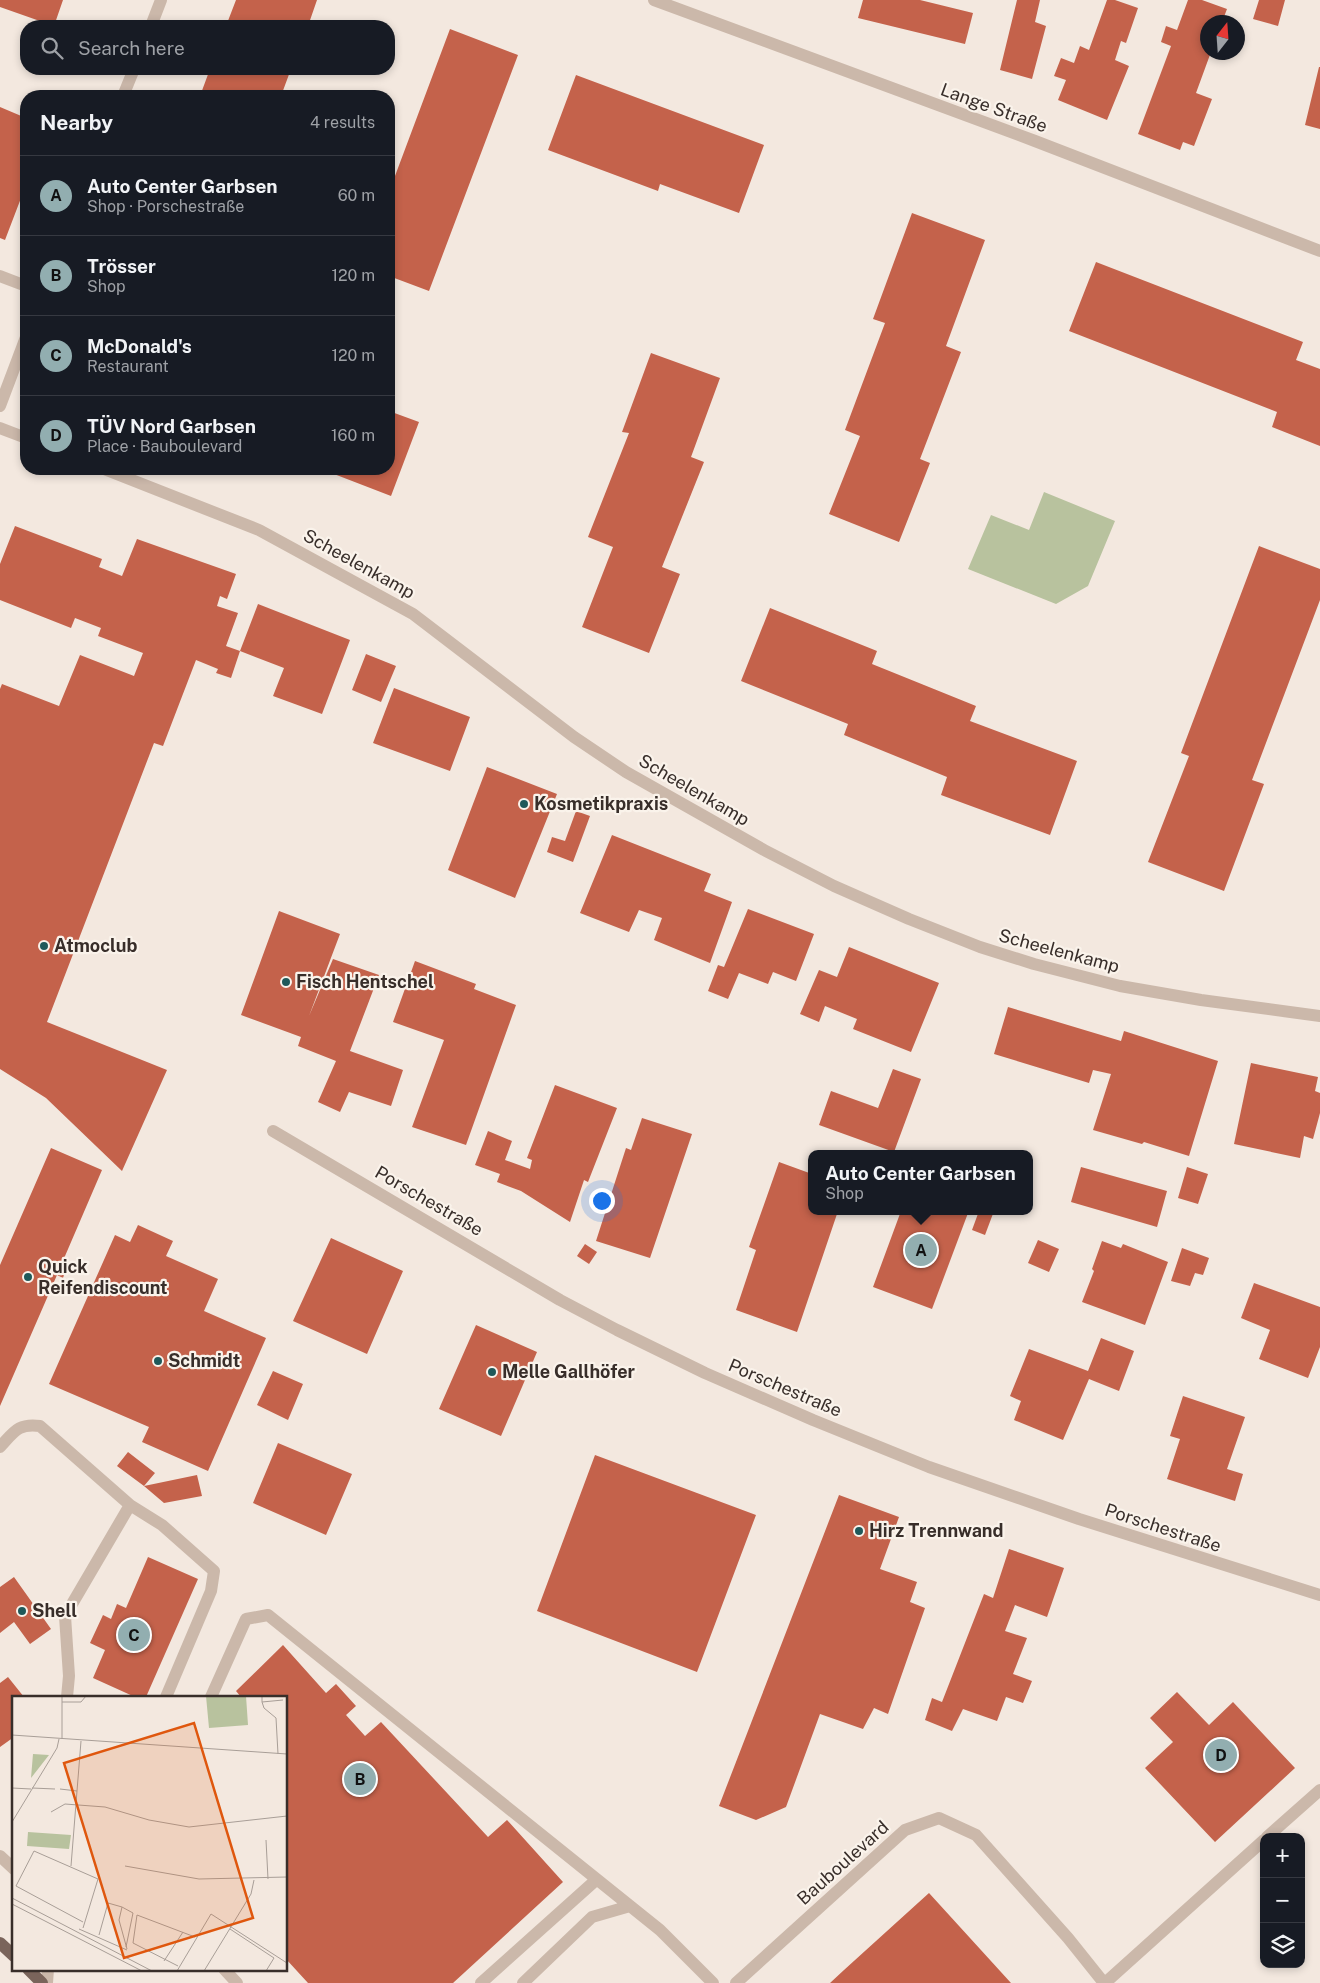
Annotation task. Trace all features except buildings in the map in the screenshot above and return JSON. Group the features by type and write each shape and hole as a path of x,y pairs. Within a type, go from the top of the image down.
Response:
{"main road":[{"path":"0,1943 12,1954"},
{"path":"29,1970 42,1983"}],"street":[{"path":"153,20 161,0"},
{"name":"Lange Straße","path":"654,0 1035,141 1320,251"},
{"path":"125,90 132,75"},
{"path":"0,276 20,284"},
{"path":"0,406 20,353"},
{"path":"0,428 20,436"},
{"name":"Scheelenkamp","path":"119,475 259,530 413,614 574,737 626,772 764,850 834,886 972,944 1034,964 1129,987 1201,1000 1320,1016"},
{"name":"Porschestraße","path":"273,1131 560,1300 704,1373 929,1467 1079,1519 1320,1595"},
{"path":"0,1448 15,1431 27,1424 40,1426 130,1505 162,1525 214,1571 211,1591 166,1696"},
{"path":"67,1696 69,1676 65,1616 130,1505"},
{"path":"211,1696 246,1620 268,1615 660,1930 713,1983"},
{"path":"1272,1833 1320,1790"},
{"name":"Bauboulevard","path":"736,1983 905,1830 939,1818 976,1835 1068,1938 1105,1983 1260,1844"},
{"path":"0,1856 12,1867"},
{"path":"481,1983 596,1880"},
{"path":"523,1983 592,1917 630,1906"},
{"path":"47,1983 48,1970"},
{"path":"225,1970 237,1983"}],"green space":[{"path":"1044,492 1115,521 1088,586 1056,604 968,569 991,515 1029,530"}],"place":[{"name":"Kosmetikpraxis","path":"524,804"},
{"name":"Atmoclub","path":"44,946"},
{"name":"Fisch Hentschel","path":"286,982"},
{"name":"Auto Center Garbsen","path":"921,1250"},
{"name":"Quick Reifendiscount","path":"28,1277"},
{"name":"Schmidt","path":"158,1361"},
{"name":"Melle Gallhöfer","path":"492,1372"},
{"name":"Hirz Trennwand","path":"859,1531"},
{"name":"Shell","path":"22,1611"},
{"name":"McDonald's","path":"134,1635"},
{"name":"TÜV Nord Garbsen","path":"1221,1755"},
{"name":"Trösser","path":"360,1779"}]}
